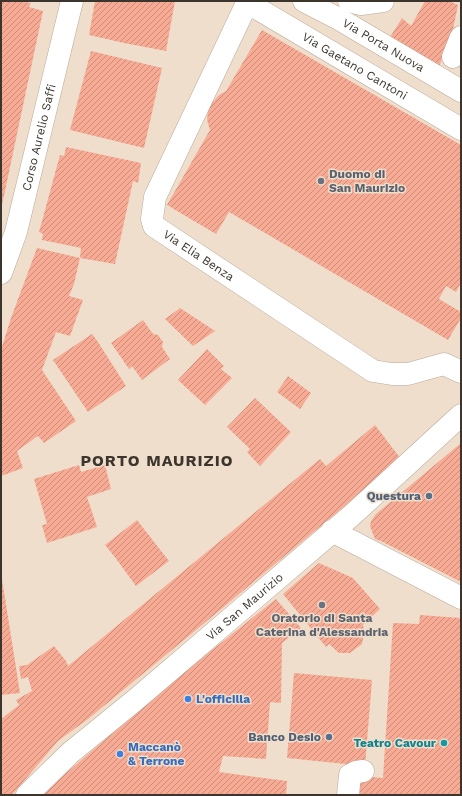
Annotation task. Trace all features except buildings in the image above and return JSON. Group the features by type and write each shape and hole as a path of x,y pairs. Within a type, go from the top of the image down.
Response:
{"street":[{"name":"Corso Aurelio Saffi","path":"1,273 16,232 72,1"},
{"name":"Via Porta Nuova","path":"304,1 339,19 461,91"},
{"path":"349,1 361,4 383,1"},
{"name":"Via Gaetano Cantoni","path":"248,2 461,128"},
{"name":"Via Elia Benza","path":"248,2 155,197 152,219 154,226 373,370 392,374 408,374 444,364 461,372"},
{"name":"Via San Maurizio","path":"27,795 70,753 134,701 351,516 461,415"},
{"path":"332,531 461,598"},
{"path":"348,795 350,775 363,771"}],"place":[{"name":"Duomo di San Maurizio","path":"321,181"},
{"name":"Questura","path":"429,496"},
{"name":"Oratorio di Santa Caterina d'Alessandria","path":"322,605"},
{"name":"L'officilla","path":"188,699"},
{"name":"Banco Desio","path":"329,737"},
{"name":"Teatro Cavour","path":"444,743"},
{"name":"Maccanò & Terrone","path":"120,754"}],"district":[{"name":"PORTO MAURIZIO","path":"157,460"}]}
